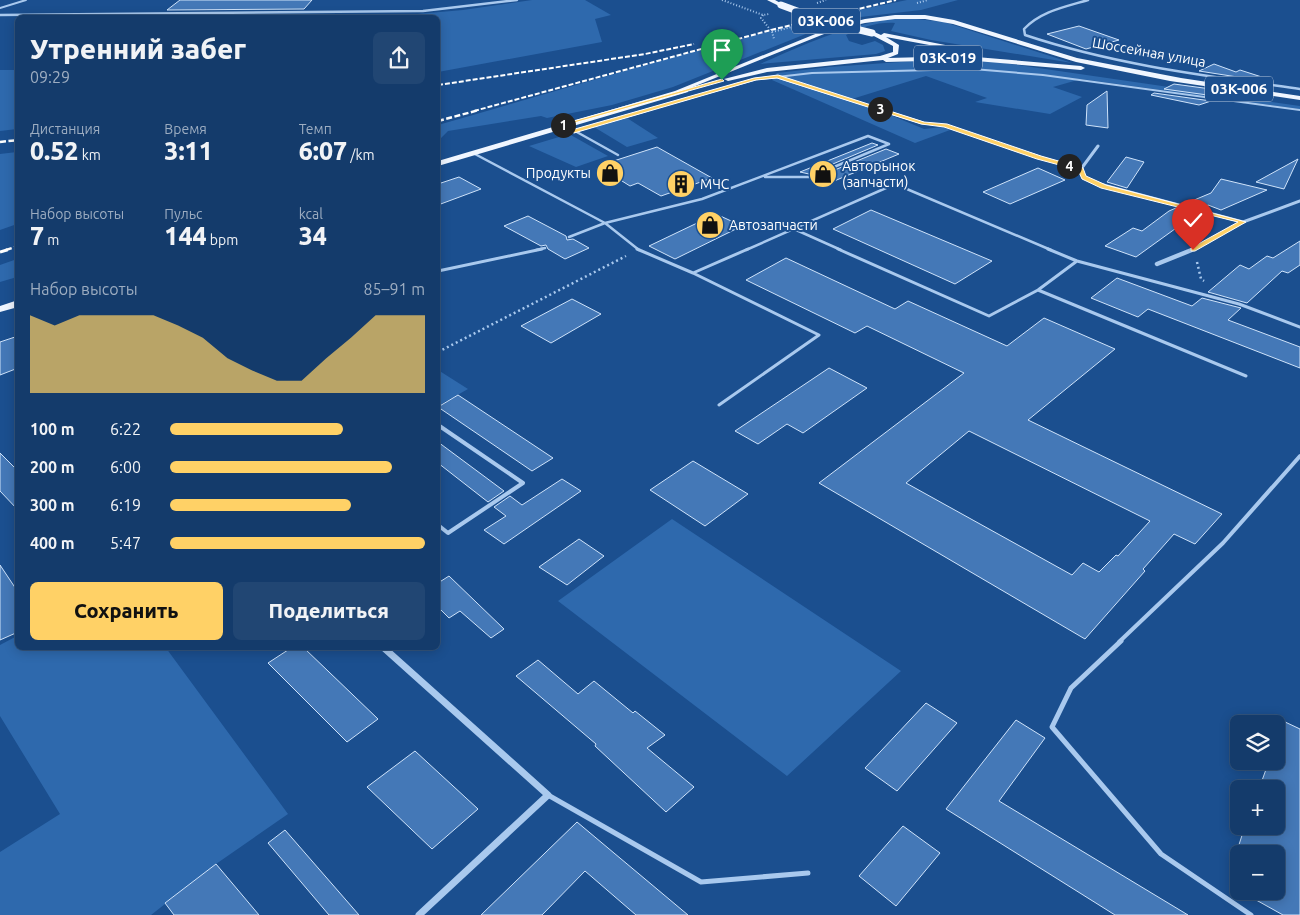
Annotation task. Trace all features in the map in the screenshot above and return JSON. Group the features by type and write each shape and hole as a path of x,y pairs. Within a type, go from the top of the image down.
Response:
{"main road":[{"name":"03К-006","path":"770,0 827,22 872,33 1080,68"},
{"path":"678,91 832,30 865,21 895,17 926,17 954,22 1076,60 1178,80"},
{"path":"816,64 881,58 896,52 896,45 872,33"},
{"name":"03К-019","path":"440,163 678,91 767,70 816,64 964,58 1080,68"},
{"name":"Шоссейная улица","path":"1080,68 1300,98"},
{"path":"0,309 15,304"}],"street":[{"path":"0,15 423,11 517,0"},
{"name":"Шоссейная улица","path":"1088,0 1030,22 1024,29 1025,35 1051,45 1127,63 1300,89"},
{"path":"562,125 574,131 756,79 778,77 923,123"},
{"path":"1098,146 1081,169 1084,177 1104,186 1243,222"},
{"path":"1157,264 1193,250 1243,222 1300,201"},
{"path":"386,650 548,795 418,915"}],"lane":[{"path":"0,8 26,0"},
{"path":"778,77 812,74 973,69 1043,74 1300,110"},
{"path":"574,131 618,155"},
{"path":"568,237 605,223 702,199 868,136 889,144 810,177 761,177"},
{"path":"473,153 605,223 639,250 693,273 820,335 718,405"},
{"path":"693,273 895,184 1076,261 1239,304 1300,327"},
{"path":"794,229 989,316 1038,290 1076,261"},
{"path":"440,271 545,248"},
{"path":"1038,290 1246,376"},
{"path":"440,426 523,483 448,533 440,527"},
{"path":"1251,915 1161,854 1052,727 1071,688 1223,543 1300,456"},
{"path":"548,795 701,882 808,873"}],"path":[{"path":"722,0 763,15 761,18 772,32"},
{"path":"923,123 945,126 1039,158 1081,169"},
{"path":"440,351 639,250"}],"shaded area":[{"path":"532,0 585,0 611,15 595,19 602,42 440,72 440,15 406,15 463,10"},
{"path":"907,0 958,0 921,10 843,19 673,87 612,105 547,118 541,116 448,131 440,139 440,124 613,74 789,26"},
{"path":"889,19 944,22 1072,63 931,40 891,31 895,23 882,23 846,35 849,41 862,45 875,41 883,45 885,51 876,54 760,64 839,32"},
{"path":"929,60 990,61 1300,106 1300,109 1081,79 1053,87 1082,97 1050,114 975,102 987,98 926,76 852,99 924,129 943,127 950,130 915,143 772,80 777,73 829,67"},
{"path":"0,70 15,70 15,129 0,131"},
{"path":"627,118 658,138 627,147 594,127"},
{"path":"569,134 608,156 576,167 529,146"},
{"path":"15,152 15,225 0,230 0,154"},
{"path":"15,260 15,278 0,282 0,265"},
{"path":"440,371 468,389 440,405"},
{"path":"672,519 901,671 787,776 558,601"},
{"path":"15,637 15,650 167,650 288,814 216,864 151,915 0,915 0,852 60,814 0,716 0,645"}],"building":[{"path":"180,0 312,0 304,9 167,10"},
{"path":"1079,26 1119,40 1086,49 1047,34"},
{"path":"1214,64 1236,72 1240,70 1268,79 1263,81 1199,71"},
{"path":"1174,84 1233,92 1222,97 1164,89"},
{"path":"1107,91 1108,128 1086,125 1087,105"},
{"path":"1154,93 1211,101 1199,105 1151,95"},
{"path":"872,143 878,145 809,174 800,172"},
{"path":"657,147 712,178 661,196 638,183 630,186 598,166"},
{"path":"886,149 899,154 827,184 815,178"},
{"path":"1126,157 1144,162 1127,188 1107,182"},
{"path":"1298,159 1284,189 1256,182"},
{"path":"1038,168 1065,180 1010,204 983,192"},
{"path":"459,177 481,189 440,204 440,183"},
{"path":"1221,179 1267,190 1221,210 1208,205 1204,208 1187,203 1211,193"},
{"path":"1176,208 1197,213 1136,257 1105,246 1133,228 1142,231"},
{"path":"871,210 992,261 955,284 833,229"},
{"path":"716,214 742,226 675,259 649,246"},
{"path":"528,216 566,236 567,240 573,239 589,248 565,259 548,249 546,245 541,246 504,226"},
{"path":"1300,241 1300,265 1288,273 1282,271 1247,303 1208,292 1240,265 1249,269 1267,256 1273,258"},
{"path":"786,258 895,309 908,301 1007,346 1044,318 1115,349 1028,420 1222,514 1195,544 1174,534 1143,569 1145,571 1085,639 819,483 964,373 867,326 855,333 746,280","holes":["969,431 1150,521 1118,556 1116,555 1099,572 1083,563 1072,575 906,483"]},
{"path":"1117,278 1192,306 1202,298 1241,308 1228,320 1300,347 1300,368 1148,309 1138,317 1091,298"},
{"path":"572,299 601,314 551,343 521,326"},
{"path":"15,337 15,369 0,375 0,342"},
{"path":"829,368 867,388 803,433 787,424 758,444 735,431"},
{"path":"458,395 553,458 532,471 440,408 440,406"},
{"path":"440,443 504,491 488,502 440,465"},
{"path":"0,453 15,468 15,507 0,491"},
{"path":"693,461 748,494 705,526 650,490"},
{"path":"562,479 581,491 504,544 484,530 506,516 494,507 510,496 522,505"},
{"path":"579,539 604,556 567,585 539,567"},
{"path":"0,565 15,588 15,633 0,640"},
{"path":"449,576 504,629 491,638 460,611 449,618 440,609 440,582"},
{"path":"288,650 306,650 378,719 347,742 268,663"},
{"path":"538,660 578,694 594,681 633,713 635,711 665,735 647,748 694,787 666,812 595,746 596,744 516,676"},
{"path":"926,703 957,723 897,791 865,768"},
{"path":"1016,720 1045,738 999,801 1188,915 1115,915 946,809"},
{"path":"1285,722 1300,729 1300,915 1283,915 1256,900 1285,900 1285,845 1239,845 1242,835 1285,835 1285,780 1262,780 1266,770 1285,770"},
{"path":"415,751 478,809 432,849 367,787"},
{"path":"577,822 688,915 636,915 585,871 542,915 481,915"},
{"path":"903,826 940,853 896,906 859,876"},
{"path":"285,830 359,915 329,915 268,843"},
{"path":"216,864 259,915 174,915 165,903"}],"railway":[{"path":"474,111 771,30 896,0"},
{"path":"440,85 645,54 694,44"},
{"path":"440,120 479,110"},
{"path":"0,142 15,140"},
{"path":"6,250 15,247"},
{"path":"0,252 10,249"}],"place":[{"name":"Продукты","path":"610,173"},
{"name":"Авторынок (запчасти)","path":"823,174"},
{"name":"МЧС","path":"681,184"},
{"name":"Автозапчасти","path":"710,225"}],"route":[{"path":"722,80 562,125 574,131 756,79 778,77 923,123 945,126 1016,148 1039,158 1081,169 1084,177 1104,186 1243,222 1193,250"}]}
